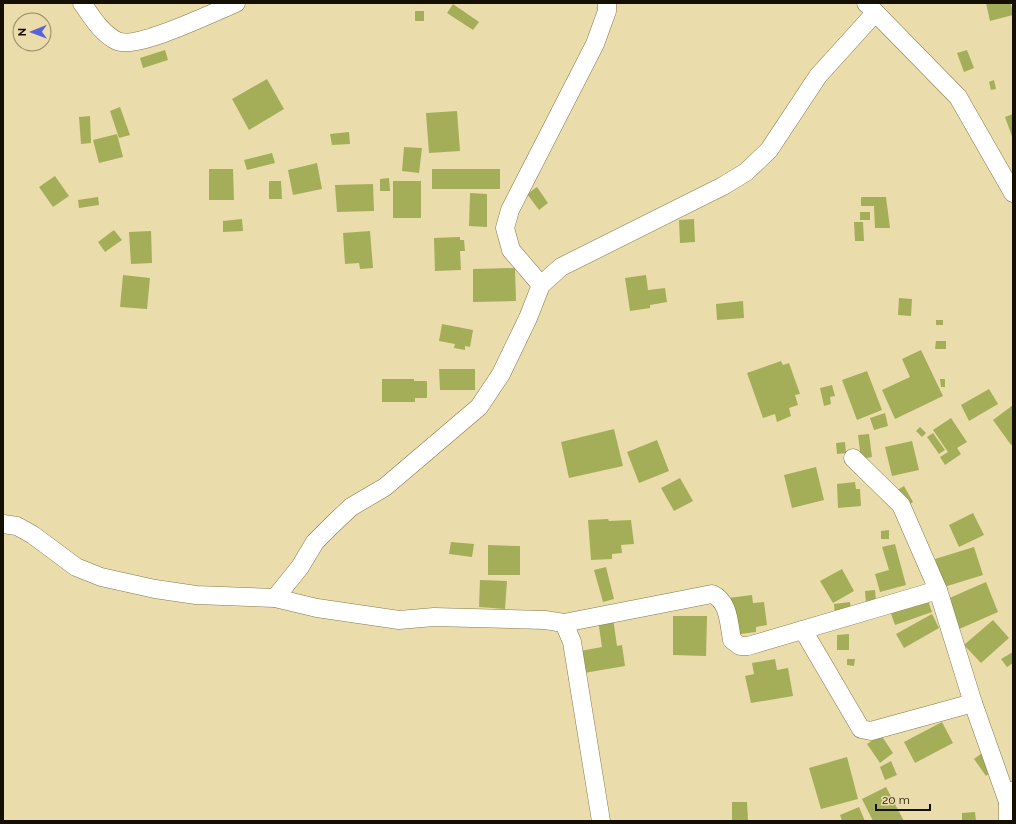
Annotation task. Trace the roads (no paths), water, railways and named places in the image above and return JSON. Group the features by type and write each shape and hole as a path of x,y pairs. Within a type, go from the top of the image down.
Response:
{"street":[{"path":"82,3 103,31 118,41 131,43 158,35 236,3"},
{"path":"541,285 511,250 505,228 510,210 595,44 607,11 607,3"},
{"path":"275,598 300,566 315,542 351,507 385,487 479,407 500,374 528,318 541,285 561,267 723,186 746,172 769,150 818,76 871,8 958,97 1013,193"},
{"path":"854,458 902,505 938,590 973,703 1010,795 1008,821"},
{"path":"3,524 17,526 33,535 76,567 101,577 155,589 196,595 275,598 316,608 399,620 434,617 545,620 564,623 712,594 719,597 724,604 732,640 740,646 748,646 938,590"},
{"path":"564,623 572,642 601,821"},
{"path":"803,630 861,729 871,731 973,703"}]}
